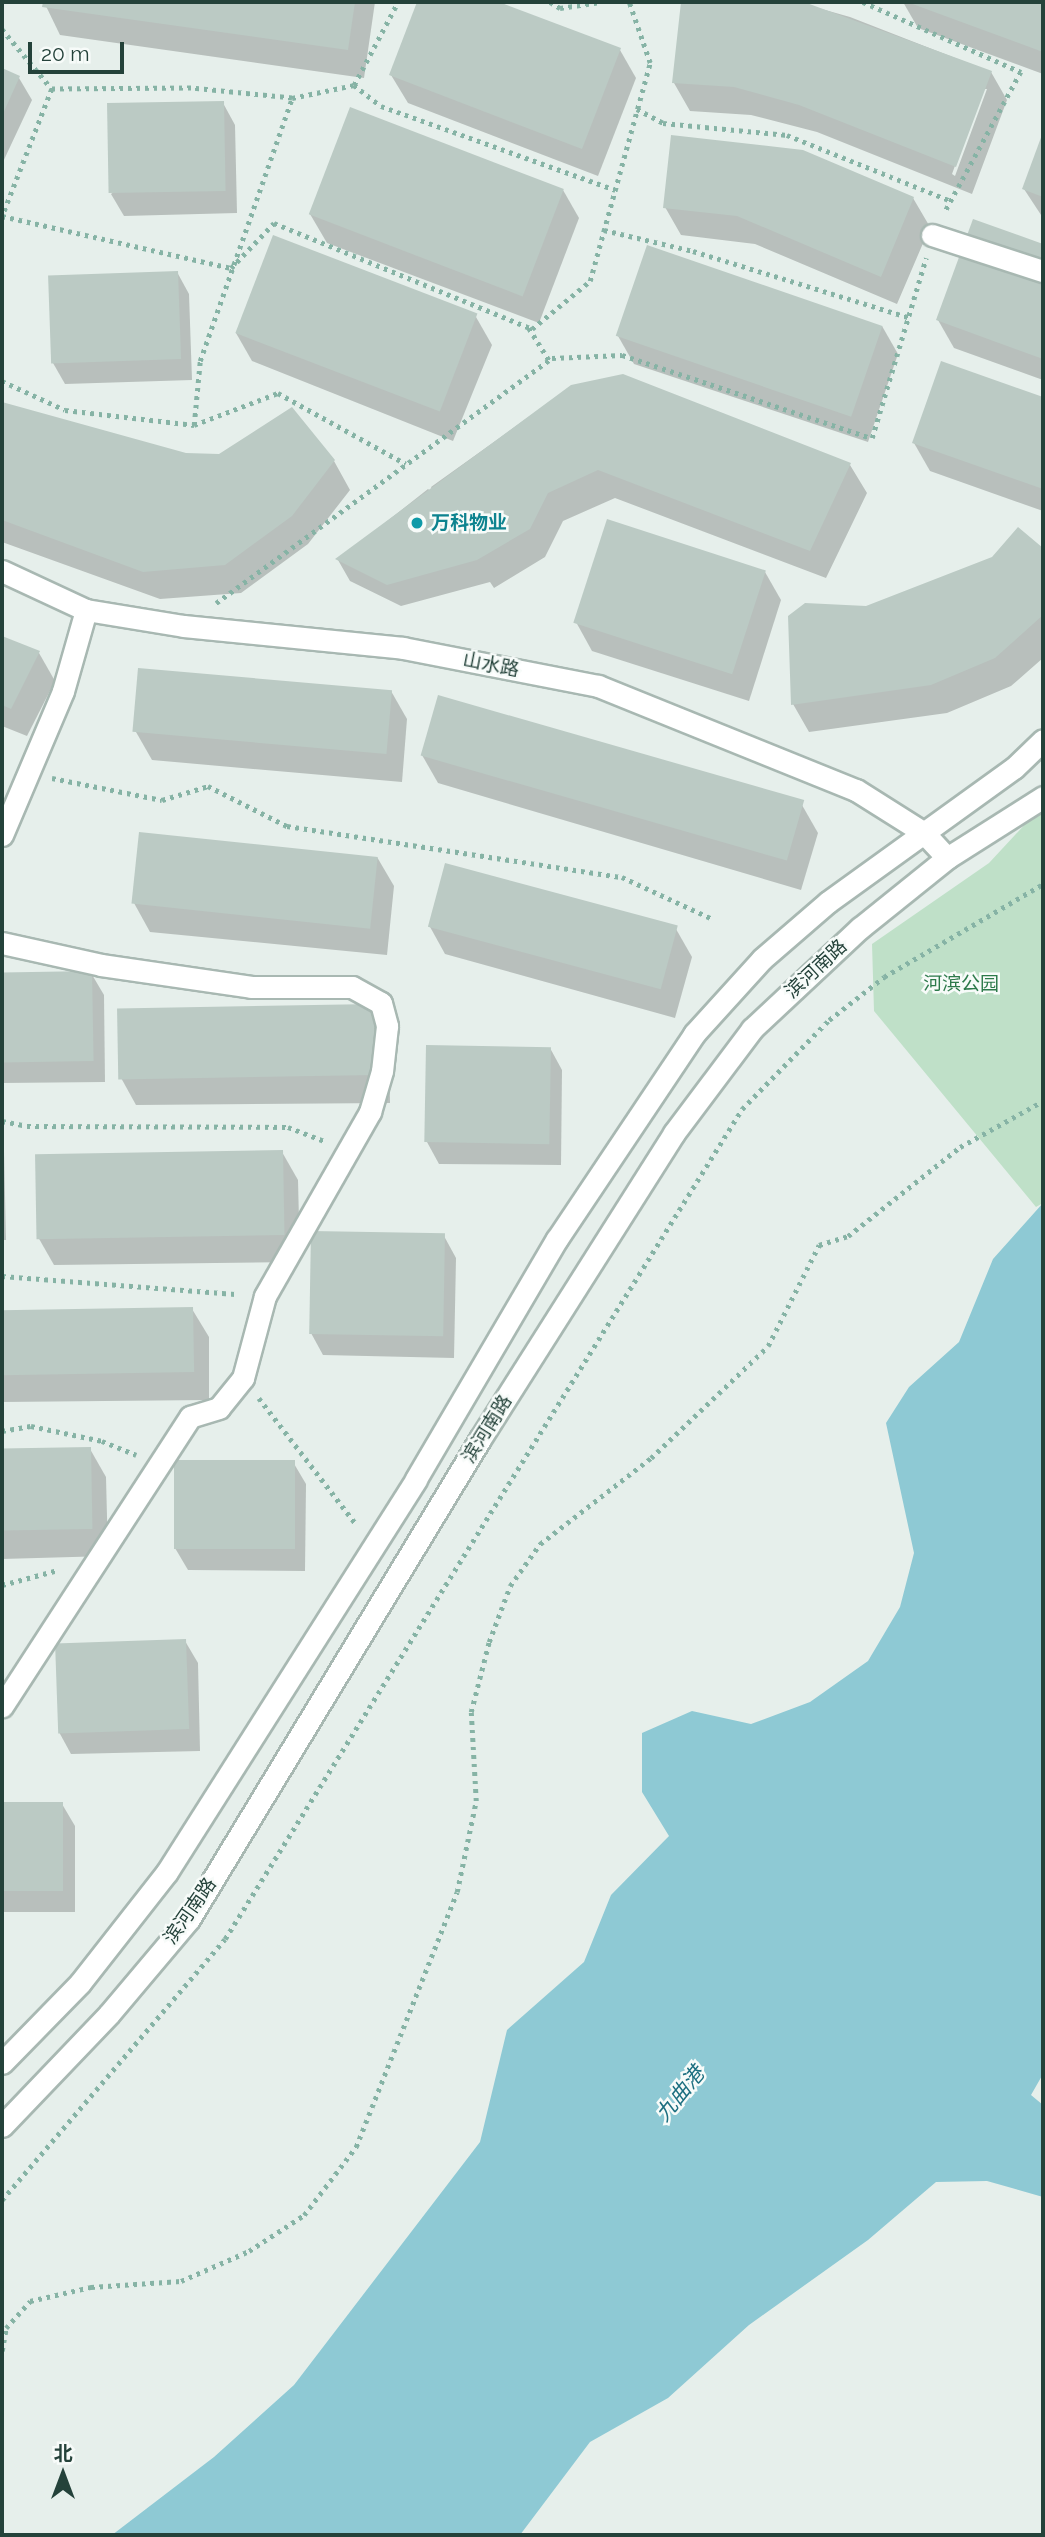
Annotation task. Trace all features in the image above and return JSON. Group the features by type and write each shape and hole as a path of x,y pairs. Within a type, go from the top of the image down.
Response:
{"street":[{"path":"932,235 1043,271"},
{"name":"山水路","path":"2,571 86,610 184,626 403,648 598,686 826,775 924,833 947,858"},
{"path":"2,835 63,691 86,610"},
{"path":"2,2063 80,1983 130,1924 373,1546 565,1228 694,1034 762,959 828,902 1014,768 1043,740"},
{"name":"滨河南路","path":"2,2126 110,2014 189,1919 480,1439 705,1091 752,1029 860,928 947,858 1043,797"},
{"path":"2,943 101,965 251,987 352,987 382,1003 387,1026 382,1070 370,1112 265,1296 243,1378 219,1408 190,1417 2,1706"}],"path":[{"path":"354,85 398,2"},
{"path":"550,2 560,8 601,2"},
{"path":"528,327 590,281 650,63 629,2"},
{"path":"184,626 549,360 622,355 872,438 932,235 1021,72 863,2"},
{"path":"2,29 52,89"},
{"path":"52,89 191,88 292,98 354,85 382,106 615,190"},
{"path":"52,89 2,217 231,268"},
{"path":"194,425 200,361 292,98"},
{"path":"637,109 663,123 787,135 951,201"},
{"path":"231,268 274,223 528,327 549,360"},
{"path":"604,230 693,251 908,317"},
{"path":"2,381 65,410 194,425 278,393 406,464"},
{"path":"28,774 162,800 208,786 287,826 622,877 713,919"},
{"path":"2,2200 225,1939 742,1109 829,1020 884,977 1043,884"},
{"path":"2,2351 6,2328 30,2301 91,2287 181,2281 249,2251 304,2215 356,2147 457,1892 476,1801 471,1712 489,1642 510,1586 540,1544 651,1458 768,1346 819,1245 848,1236 961,1147 1043,1101"},
{"path":"2,1121 27,1126 288,1127 348,1151"},
{"path":"2,1276 265,1296"},
{"path":"243,1378 373,1546"},
{"path":"2,1431 31,1426 102,1441 159,1464"},
{"path":"2,1585 97,1560"}],"green space":[{"name":"河滨公园","path":"1043,805 1043,1203 1036,1207 874,1011 872,944 989,863"}],"water":[{"name":"九曲港","path":"1043,1203 1043,2074 1031,2095 1043,2105 1043,2197 987,2181 936,2182 868,2240 749,2325 668,2398 590,2442 520,2535 112,2535 214,2457 294,2385 480,2142 507,2030 584,1962 611,1895 669,1836 642,1792 642,1733 692,1711 751,1724 810,1702 868,1661 900,1607 914,1553 886,1423 909,1387 959,1342 993,1259"}],"building":[{"path":"43,2 355,2 348,50 42,7"},
{"path":"417,2 499,2 621,48 582,149 389,75"},
{"path":"681,2 804,2 992,71 956,167 799,105 734,87 672,83"},
{"path":"907,2 1043,2 1043,52"},
{"path":"2,68 20,76 2,116"},
{"path":"224,101 226,191 109,193 107,103"},
{"path":"350,107 564,189 523,296 309,214"},
{"path":"1043,132 1043,197 1022,189"},
{"path":"671,135 803,150 914,197 881,277 737,216 663,208"},
{"path":"973,219 1043,244 1043,359 936,320"},
{"path":"273,235 477,313 440,412 235,333"},
{"path":"647,245 882,326 851,417 616,336"},
{"path":"178,271 181,359 51,363 48,276"},
{"path":"941,361 1043,397 1043,489 912,443"},
{"path":"623,374 851,463 810,551 598,470 548,493 530,529 477,560 387,585 335,559 571,385"},
{"path":"2,402 186,453 219,454 292,407 335,460 292,516 225,565 143,572 2,520"},
{"path":"607,519 766,571 732,674 573,623"},
{"path":"1018,527 1043,548 1043,615 995,658 931,685 791,705 788,616 805,603 866,606 992,557"},
{"path":"2,636 40,651 11,709 2,705"},
{"path":"138,668 392,690 386,754 132,732"},
{"path":"438,695 804,800 787,861 421,756"},
{"path":"139,832 378,857 370,929 131,904"},
{"path":"445,863 678,925 661,989 428,927"},
{"path":"92,971 94,1061 4,1063 2,973"},
{"path":"374,1004 375,1075 118,1079 117,1008"},
{"path":"426,1045 551,1047 549,1144 424,1142"},
{"path":"283,1150 284,1235 37,1239 35,1154"},
{"path":"311,1231 445,1233 443,1336 309,1334"},
{"path":"193,1307 194,1372 3,1375 2,1310"},
{"path":"91,1447 92,1529 3,1531 2,1449"},
{"path":"174,1460 295,1460 295,1549 174,1549"},
{"path":"186,1639 189,1729 58,1734 55,1644"},
{"path":"2,1802 63,1802 63,1891 2,1891"}],"place":[{"name":"万科物业","path":"417,523"}]}
